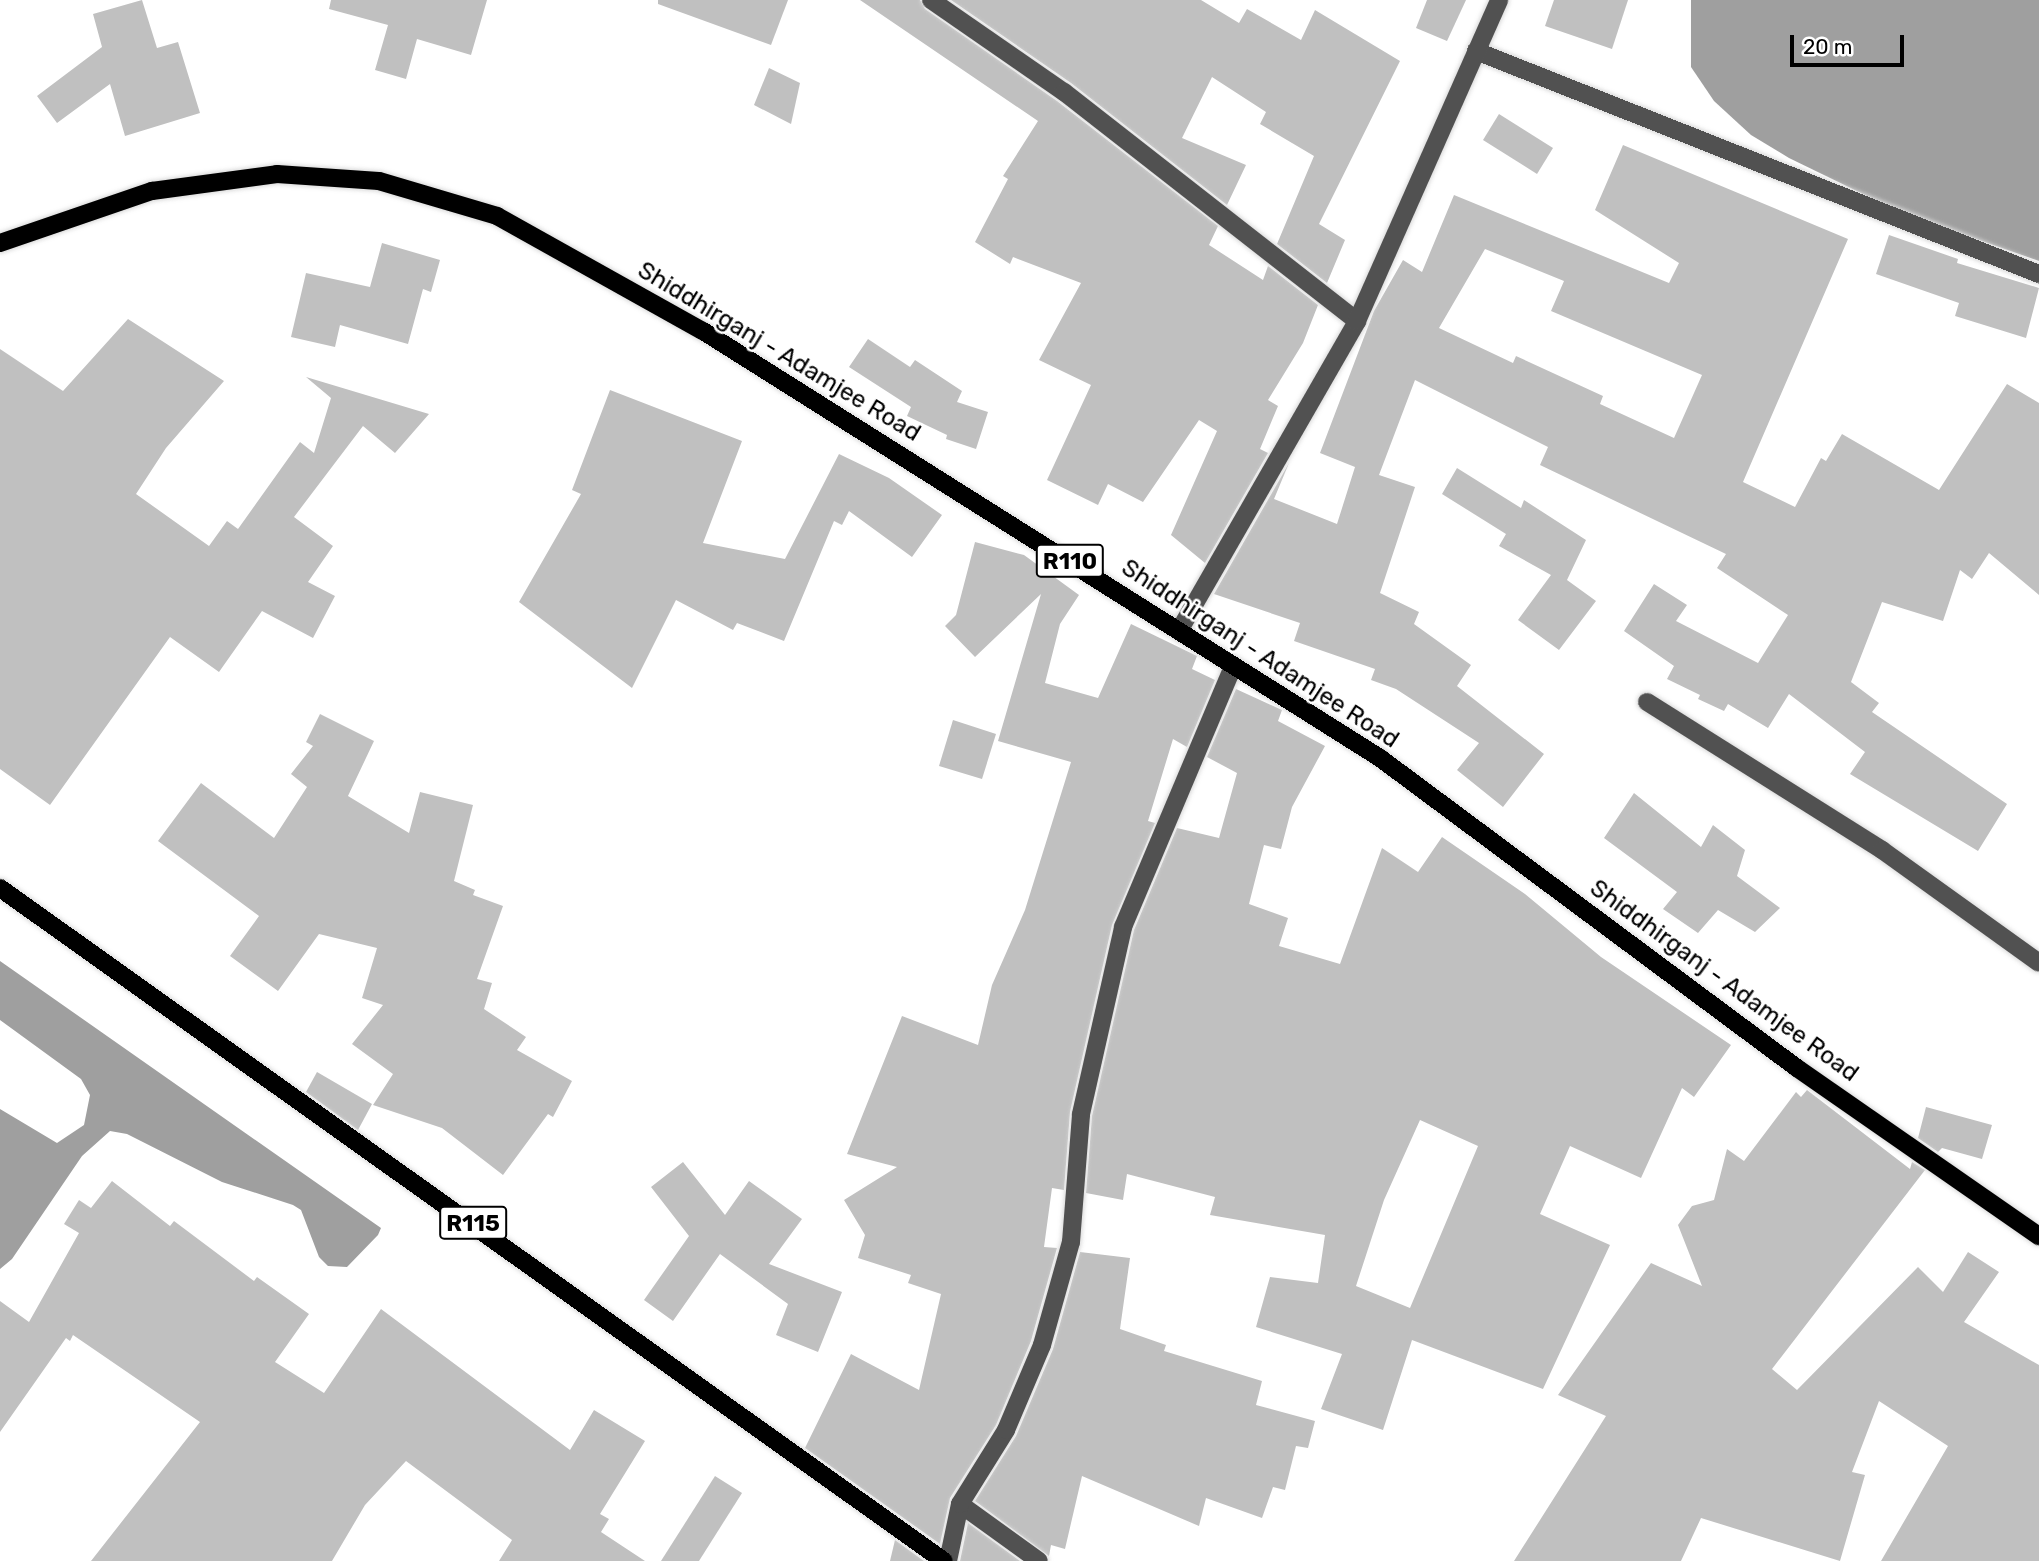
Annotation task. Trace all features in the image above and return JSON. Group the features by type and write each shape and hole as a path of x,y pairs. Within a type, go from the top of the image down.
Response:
{"main road":[{"name":"Shiddhirganj - Adamjee Road","path":"0,243 152,191 226,178 324,176 379,181 423,191 497,216 703,331 1380,758 1797,1068 2039,1236"},
{"name":"R115","path":"0,888 946,1561"}],"street":[{"path":"931,0 1065,92 1357,321"},
{"path":"1179,631 1357,321 1499,0"},
{"path":"1476,51 2039,274"},
{"path":"946,1561 960,1504 1006,1430 1042,1345 1071,1242 1081,1114 1123,927 1233,666"},
{"path":"1647,702 1882,850 2039,963"},
{"path":"960,1504 1039,1561"}],"shaded area":[{"path":"1691,0 2039,0 2039,261 1902,213 1789,158 1751,135 1714,101 1691,67"},
{"path":"0,961 381,1228 378,1235 347,1267 328,1266 319,1257 301,1210 293,1205 222,1182 127,1134 110,1131 82,1156 12,1259 0,1269 0,1109 57,1143 84,1125 90,1095 81,1079 0,1020"}],"building":[{"path":"142,0 157,48 178,42 200,113 125,136 110,84 57,123 37,96 102,47 93,14"},
{"path":"331,0 487,0 471,55 417,39 406,79 375,70 388,25 329,9"},
{"path":"658,0 788,0 771,45 658,4"},
{"path":"860,0 920,0 925,9 1057,101 1218,226 1209,245 1263,280 1268,266 1318,305 1303,343 1268,400 1278,406 1260,449 1268,453 1205,563 1171,535 1217,431 1199,420 1143,502 1108,484 1098,505 1047,480 1091,385 1039,360 1081,283 1013,257 1010,264 975,242 1008,179 1003,176 1038,121"},
{"path":"951,0 1201,0 1239,23 1247,9 1301,40 1315,10 1400,61 1319,224 1345,240 1327,283 1277,244 1314,156 1260,124 1266,112 1212,77 1182,138 1246,165 1227,205 1071,83"},
{"path":"1427,0 1466,0 1447,41 1416,28"},
{"path":"1554,0 1628,0 1612,49 1545,26"},
{"path":"769,68 800,83 791,124 754,105"},
{"path":"1499,114 1553,148 1537,174 1483,140"},
{"path":"1623,145 1848,239 1743,482 1795,507 1821,458 1826,461 1842,434 1939,490 2007,384 2039,403 2039,595 1989,553 1972,579 1960,570 1943,621 1882,602 1851,682 1879,703 1872,712 2007,804 1978,851 1850,774 1865,752 1789,694 1768,728 1728,704 1724,711 1698,699 1700,695 1667,679 1674,666 1624,631 1654,584 1687,605 1676,621 1758,663 1788,615 1717,568 1726,554 1540,465 1548,447 1415,380 1379,475 1415,487 1380,593 1419,612 1414,624 1471,665 1457,686 1544,754 1503,807 1457,770 1479,743 1396,689 1371,680 1375,669 1294,641 1300,623 1214,594 1289,463 1274,499 1337,524 1355,467 1320,453 1374,311 1403,260 1422,272 1454,195 1669,283 1679,263 1595,210","holes":["1485,249 1564,281 1551,311 1702,375 1674,438 1600,404 1603,396 1516,356 1513,363 1439,328"]},
{"path":"1889,235 1958,259 1957,263 2039,288 2026,338 1955,316 1959,303 1876,274"},
{"path":"382,243 440,260 431,292 423,289 408,344 340,325 335,347 291,337 306,273 370,287"},
{"path":"128,319 224,381 166,448 136,494 209,546 227,521 238,529 300,442 314,453 331,398 306,377 429,414 395,453 363,426 294,517 333,546 308,582 335,596 313,638 262,611 219,672 170,637 50,805 0,769 0,349 63,391"},
{"path":"868,339 910,367 915,360 962,391 957,402 988,412 976,449 946,439 947,435 907,416 911,407 849,367"},
{"path":"610,390 742,441 703,543 785,559 839,454 889,478 942,515 912,557 849,511 842,525 834,521 784,641 737,623 733,630 676,600 632,688 519,602 581,494 572,490"},
{"path":"1457,468 1521,508 1524,500 1586,540 1567,580 1596,601 1559,650 1518,620 1551,575 1499,546 1506,534 1442,494"},
{"path":"975,542 1024,555 1079,595 1060,624 1045,683 1098,698 1131,624 1197,656 1192,669 1215,680 1187,747 1173,739 1148,821 1155,823 1112,925 1070,1112 1064,1190 1052,1188 1044,1247 1057,1248 1031,1341 996,1425 950,1498 940,1544 805,1448 851,1354 919,1390 941,1294 908,1283 911,1275 858,1258 865,1235 844,1200 897,1167 847,1154 902,1016 978,1045 992,985 1025,910 1071,762 998,741 1041,594 975,657 945,626 956,615"},
{"path":"1236,689 1282,710 1278,721 1325,746 1292,807 1281,849 1264,845 1249,904 1288,918 1279,946 1340,964 1382,848 1418,872 1442,837 1525,894 1601,957 1731,1045 1694,1097 1682,1088 1641,1178 1570,1146 1540,1214 1610,1245 1543,1389 1412,1340 1383,1430 1321,1409 1342,1354 1256,1327 1270,1277 1318,1283 1325,1235 1210,1215 1215,1197 1127,1174 1123,1200 1086,1193 1092,1116 1134,930 1177,828 1219,838 1237,773 1207,757","holes":["1420,1120 1478,1146 1410,1308 1356,1286 1384,1200"]},
{"path":"320,714 374,741 348,796 409,833 420,792 473,805 454,881 475,890 473,895 503,906 477,979 492,983 484,1009 526,1037 517,1050 572,1081 553,1117 548,1114 503,1175 442,1128 373,1105 393,1074 352,1044 383,1005 362,998 377,948 319,934 278,991 230,956 259,916 158,841 201,783 274,838 307,787 291,774 313,746 306,742"},
{"path":"953,720 996,734 982,779 939,766"},
{"path":"1634,793 1701,847 1713,825 1745,850 1737,876 1780,908 1755,932 1718,910 1698,933 1663,909 1677,892 1604,838"},
{"path":"317,1072 372,1104 358,1130 306,1092"},
{"path":"1807,1090 1910,1169 1912,1162 1925,1170 1772,1369 1797,1390 1918,1267 1943,1292 1968,1252 1999,1272 1964,1322 2039,1365 2039,1561 1881,1561 1948,1446 1879,1401 1852,1472 1865,1475 1840,1561 1701,1518 1681,1561 1514,1561 1606,1416 1558,1395 1651,1263 1702,1286 1678,1225 1692,1206 1714,1200 1727,1149 1744,1161 1796,1092 1801,1097"},
{"path":"1926,1107 1992,1125 1982,1159 1942,1148 1938,1152 1918,1138"},
{"path":"683,1162 725,1215 749,1181 802,1219 769,1264 842,1292 818,1352 776,1335 788,1304 720,1254 673,1321 644,1300 689,1236 651,1187"},
{"path":"112,1181 170,1226 174,1221 254,1281 257,1277 309,1314 275,1362 324,1393 381,1309 570,1450 594,1410 645,1441 600,1514 609,1519 601,1532 645,1561 499,1561 512,1540 406,1461 365,1505 332,1561 91,1561 200,1422 73,1335 70,1341 66,1338 0,1432 0,1301 29,1322 79,1233 64,1224 79,1200 91,1208"},
{"path":"1080,1252 1130,1258 1120,1329 1166,1345 1164,1351 1262,1381 1256,1405 1315,1421 1308,1448 1296,1446 1285,1490 1273,1487 1262,1518 1206,1498 1199,1526 1082,1476 1065,1549 1051,1545 1049,1556 975,1501 1016,1436 1053,1349"},
{"path":"715,1476 742,1493 699,1561 661,1561"},
{"path":"968,1523 1020,1561 960,1561"},
{"path":"895,1540 924,1561 890,1561"}]}
